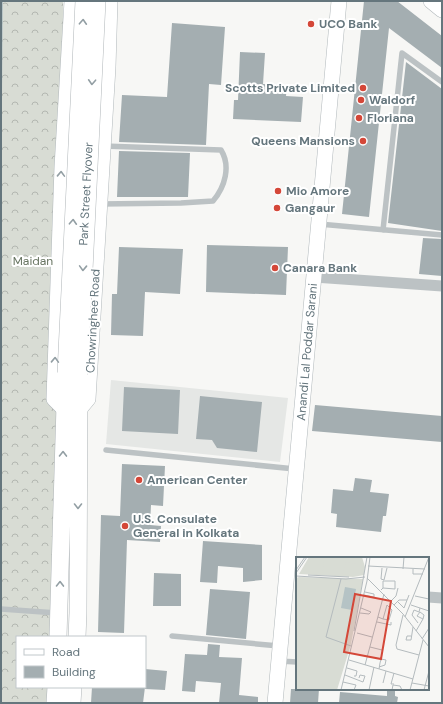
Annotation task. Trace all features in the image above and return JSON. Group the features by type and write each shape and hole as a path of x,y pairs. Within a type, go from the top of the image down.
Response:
{"main road":[{"path":"71,410 54,399 62,167 72,1"},
{"name":"Park Street Flyover","path":"71,410 84,1"},
{"name":"Park Street Flyover","path":"72,373 97,1"},
{"name":"Chowringhee Road","path":"71,410 88,399 105,204 108,147 110,1"},
{"name":"Anandi Lal Poddar Sarani","path":"275,703 279,646 291,584 296,470 339,1"},
{"path":"431,1 442,9"},
{"path":"68,62 78,54 90,52 101,57 108,67"},
{"path":"58,636 71,410"},
{"path":"71,410 78,613 77,636"},
{"path":"55,703 56,688"},
{"path":"72,703 73,688"}],"street":[{"path":"314,277 442,286"},
{"path":"429,597 442,598"}],"lane":[{"path":"383,230 402,53 442,82"},
{"path":"105,204 213,201 219,194 227,171 226,158 221,150 108,147"},
{"path":"318,224 442,235"},
{"path":"106,450 296,470"},
{"path":"1,609 60,614"},
{"path":"172,636 279,646"},
{"path":"278,661 296,662"}],"shaded area":[{"path":"1,1 3,1 1,194"},
{"path":"111,380 288,398 280,462 106,444"}],"green space":[{"name":"Maidan","path":"1,1 63,1 66,237 56,636 16,636 16,688 52,688 51,703 1,703"}],"building":[{"name":"Queens Mansions","path":"364,1 397,1 442,36 442,68 389,28 369,217 342,214"},
{"path":"172,23 225,27 221,85 209,84 206,145 119,142 122,95 167,97"},
{"path":"240,52 265,53 263,84 287,85 286,96 303,97 301,122 233,119 234,100 238,100"},
{"path":"406,62 442,89 442,231 388,223"},
{"path":"119,151 190,153 188,197 117,197"},
{"path":"423,238 442,239 442,276 419,274"},
{"path":"207,245 288,247 286,295 206,292"},
{"path":"119,247 183,249 180,294 145,292 143,336 111,335 112,294 117,294"},
{"path":"124,387 180,390 178,434 122,431"},
{"path":"200,396 262,402 257,452 217,448 212,440 196,439"},
{"path":"315,405 442,416 442,442 312,431"},
{"path":"122,464 165,466 163,506 151,505 150,525 161,526 160,542 127,540 124,633 98,632 101,515 120,516"},
{"path":"355,478 372,480 370,492 389,494 386,516 383,516 381,532 336,527 337,514 331,513 333,489 353,491"},
{"path":"203,541 262,545 262,580 243,582 243,568 218,566 217,583 200,582"},
{"path":"154,573 181,574 181,606 153,606"},
{"path":"210,589 250,592 246,639 206,635"},
{"path":"208,644 220,645 219,657 242,658 239,695 258,697 258,703 219,703 221,683 196,681 195,692 182,691 185,654 207,655"},
{"path":"146,669 167,671 165,690 145,689"},
{"path":"92,688 145,688 143,703 91,703"},
{"path":"291,689 319,690 318,703 290,703"},
{"path":"387,690 395,690 395,696 398,697 397,703 339,703 340,692 387,696"}],"place":[{"name":"UCO Bank","path":"311,24"},
{"name":"Scotts Private Limited","path":"363,88"},
{"name":"Waldorf","path":"361,100"},
{"name":"Floriana","path":"359,118"},
{"name":"Queens Mansions","path":"363,141"},
{"name":"Mio Amore","path":"278,191"},
{"name":"Gangaur","path":"277,208"},
{"name":"Canara Bank","path":"275,268"},
{"name":"American Center","path":"139,480"},
{"name":"U.S. Consulate General in Kolkata","path":"125,526"}]}
